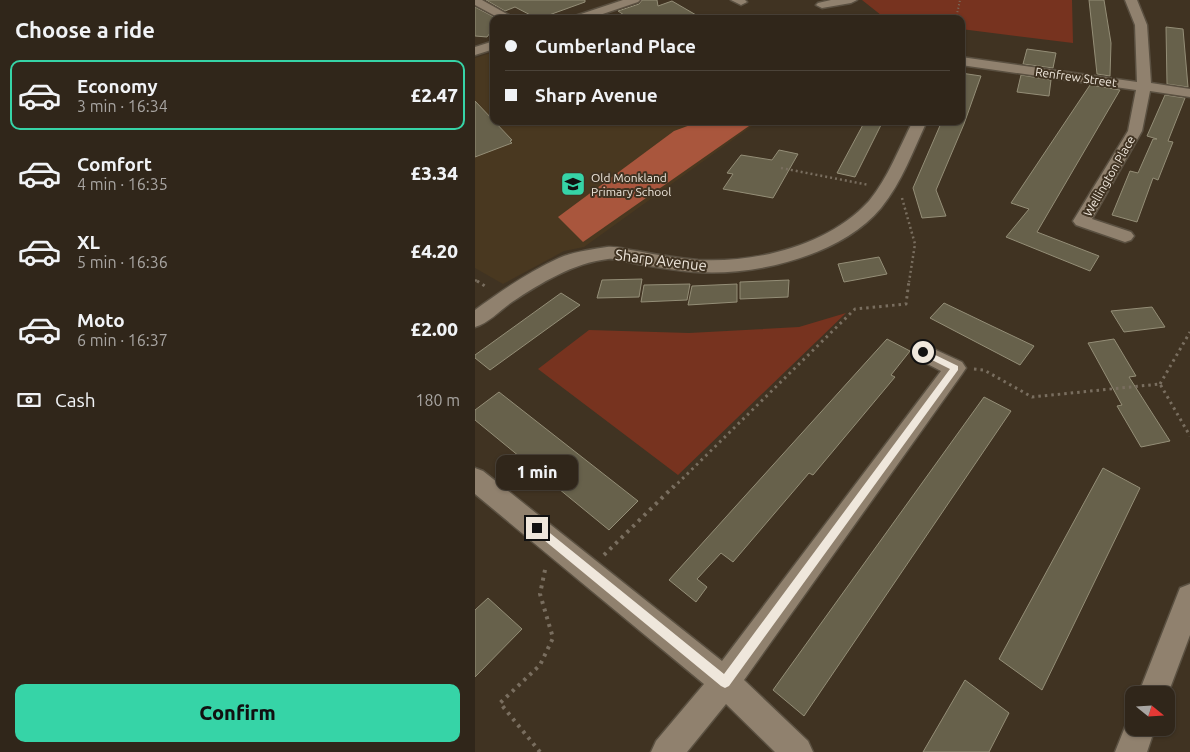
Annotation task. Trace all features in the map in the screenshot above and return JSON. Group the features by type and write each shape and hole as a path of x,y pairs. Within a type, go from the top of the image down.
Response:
{"street":[{"path":"585,15 616,2 634,0"},
{"path":"819,2 851,0"},
{"path":"1131,0 1141,25 1144,86"},
{"path":"475,1 502,15"},
{"path":"819,2 832,15"},
{"path":"475,51 490,46"},
{"name":"Renfrew Street","path":"965,62 1190,93"},
{"name":"Wellington Place","path":"1125,236 1082,221 1135,131 1144,86"},
{"name":"Sharp Avenue","path":"475,320 506,297 566,262 595,255 609,254 697,266 722,267 757,263 799,252 820,243 860,218 873,206 886,188 918,125"},
{"path":"667,752 725,682 955,368 923,352"},
{"path":"475,479 725,682 797,752"},
{"path":"1156,686 1190,598"},
{"path":"1131,752 1137,736"}],"path":[{"path":"957,15 960,0"},
{"path":"781,168 886,188"},
{"path":"588,570 855,309 906,304 915,244 895,170"},
{"path":"1160,384 1190,332"},
{"path":"955,368 984,370 1032,397 1160,384"},
{"path":"1160,384 1190,436"},
{"path":"540,752 500,703 541,665 553,638 539,594 552,540"}],"shaded area":[{"path":"862,0 1072,0 1073,43 965,30 965,15 881,15"},
{"name":"Old Monkland Primary School","path":"490,53 490,125 753,125 584,247 564,251 503,284 475,268 475,58"},
{"path":"690,125 749,125 583,242 558,217 674,131"},
{"path":"846,313 678,475 538,369 589,330 689,333 799,327"}],"building":[{"path":"486,0 585,0 585,2 549,15 530,15 515,7 505,11"},
{"path":"642,0 657,0 658,6 672,1 696,15 624,15 618,11 639,4"},
{"path":"1089,0 1104,0 1111,43 1110,76 1097,74"},
{"path":"475,7 490,15 490,33 487,37 475,36"},
{"path":"1166,27 1183,29 1188,87 1167,84"},
{"path":"1027,49 1056,53 1053,68 1023,64"},
{"path":"965,74 981,76 965,121"},
{"path":"1021,75 1051,80 1049,96 1017,92"},
{"path":"1090,85 1120,90 1037,232 1099,256 1090,271 1006,237 1029,209 1011,203"},
{"path":"1165,95 1185,98 1168,141 1173,142 1158,180 1153,178 1137,222 1112,215 1130,171 1138,173 1153,139 1157,139 1147,136"},
{"path":"475,101 490,117 490,125 498,125 512,140 510,141 512,143 475,157"},
{"path":"863,125 881,125 855,177 837,173"},
{"path":"940,125 964,125 936,190 946,216 922,218 913,188"},
{"path":"779,150 798,154 773,198 723,189 733,174 727,173 741,155 772,160"},
{"path":"879,257 887,274 844,282 838,264"},
{"path":"642,279 639,297 597,298 602,280"},
{"path":"789,280 788,297 740,299 740,282"},
{"path":"690,284 687,300 641,302 644,285"},
{"path":"737,284 737,302 688,305 692,286"},
{"path":"561,293 580,305 490,370 475,358 475,355"},
{"path":"944,303 1034,346 1020,365 930,318"},
{"path":"1152,307 1165,327 1124,332 1111,311"},
{"path":"887,339 910,351 891,375 895,377 813,475 809,473 733,562 721,553 697,579 707,587 696,602 669,580"},
{"path":"1114,339 1136,376 1129,377 1170,441 1141,447 1117,406 1122,405 1088,343"},
{"path":"499,392 638,501 609,530 475,420 475,410"},
{"path":"984,397 1011,411 804,716 773,690"},
{"path":"1103,468 1140,488 1042,690 999,659"},
{"path":"488,598 522,629 475,677 475,610"},
{"path":"965,680 1009,713 989,752 923,752"}],"place":[{"name":"Old Monkland Primary School","path":"573,184"}],"route":[{"path":"537,528 725,682 955,368 923,352"}]}
